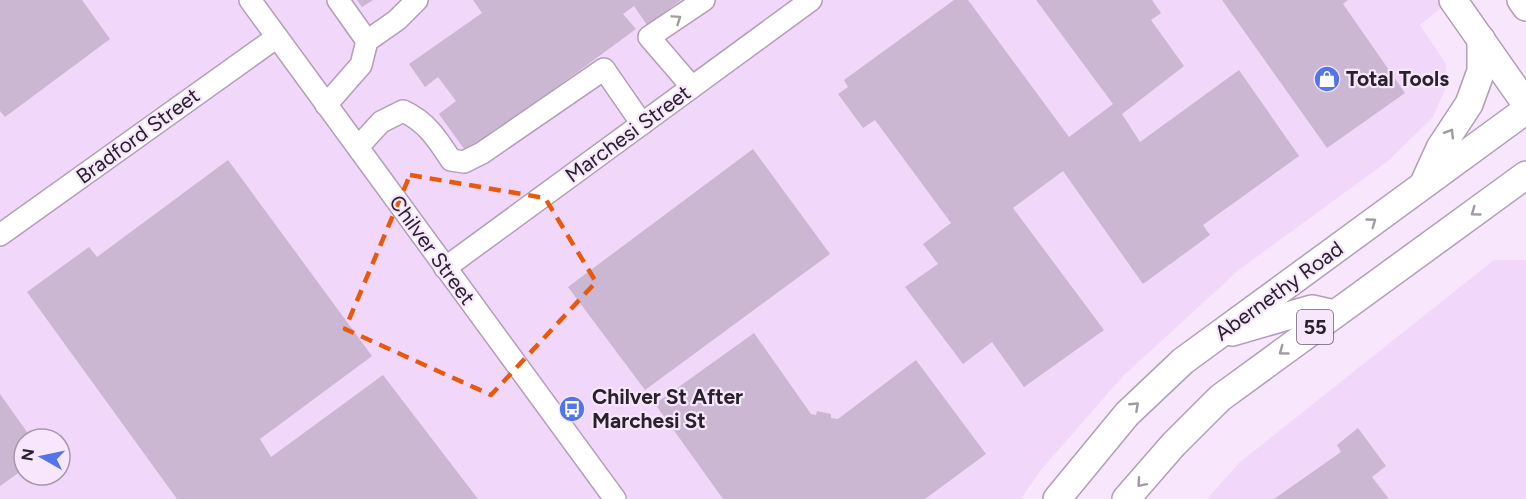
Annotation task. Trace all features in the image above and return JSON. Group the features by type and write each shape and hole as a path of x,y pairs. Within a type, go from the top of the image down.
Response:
{"main road":[{"path":"1453,0 1526,104"},
{"path":"1521,0 1526,7"},
{"path":"1423,185 1440,148 1469,104 1481,71 1481,39"},
{"name":"Abernethy Road","path":"1058,499 1127,414 1184,361 1526,110"},
{"name":"55","path":"1126,499 1173,445 1220,398 1334,314 1513,195 1526,175"},
{"path":"1219,335 1312,309 1334,314"}],"street":[{"name":"Chilver Street","path":"250,0 615,499"},
{"path":"338,0 367,41"},
{"path":"326,105 361,65 367,41 397,20 417,0"},
{"path":"692,87 649,38 704,0"},
{"name":"Marchesi Street","path":"446,268 811,0"},
{"name":"Bradford Street","path":"0,235 277,37"},
{"path":"358,147 381,122 403,111 417,117 436,137 451,160 464,162 482,153 604,69 642,124"}],"highlighted area":[{"path":"410,175 545,198 596,282 491,395 345,329"}],"shaded area":[{"path":"0,0 1451,0 1420,25 1446,64 1446,87 1433,117 1388,161 1240,269 1123,376 1040,471 1021,499 0,499"},
{"path":"1494,260 1526,260 1526,499 1207,499 1239,463"}],"building":[{"path":"0,0 82,0 110,39 5,117 0,111"},
{"path":"357,0 373,0 362,7"},
{"path":"473,0 681,0 647,25 634,6 623,14 636,29 467,153 439,114 456,101 438,77 425,87 409,64 482,13"},
{"path":"954,0 968,0 1069,137 1113,104 1036,0 1152,0 1161,13 1151,20 1184,66 1122,114 1140,142 1239,70 1299,156 1203,225 1210,235 1143,284 1063,171 1013,208 1104,330 1024,387 992,342 963,364 905,287 938,264 923,244 951,223 875,120 863,128 838,94 848,87 844,80"},
{"path":"1222,0 1348,0 1343,4 1405,93 1327,148"},
{"path":"753,149 830,254 645,390 568,287"},
{"path":"228,160 372,356 260,439 271,457 383,375 478,499 177,499 27,292 89,247 97,257"},
{"path":"754,333 811,414 816,415 817,411 831,414 831,418 838,419 916,360 986,454 925,499 723,499 655,404"},
{"path":"0,394 23,427 12,427 12,478 0,486"},
{"path":"1358,428 1386,466 1372,477 1389,499 1274,499 1341,452 1337,445"}],"place":[{"name":"Total Tools","path":"1327,79"},
{"name":"Chilver St After Marchesi St","path":"572,409"}]}
